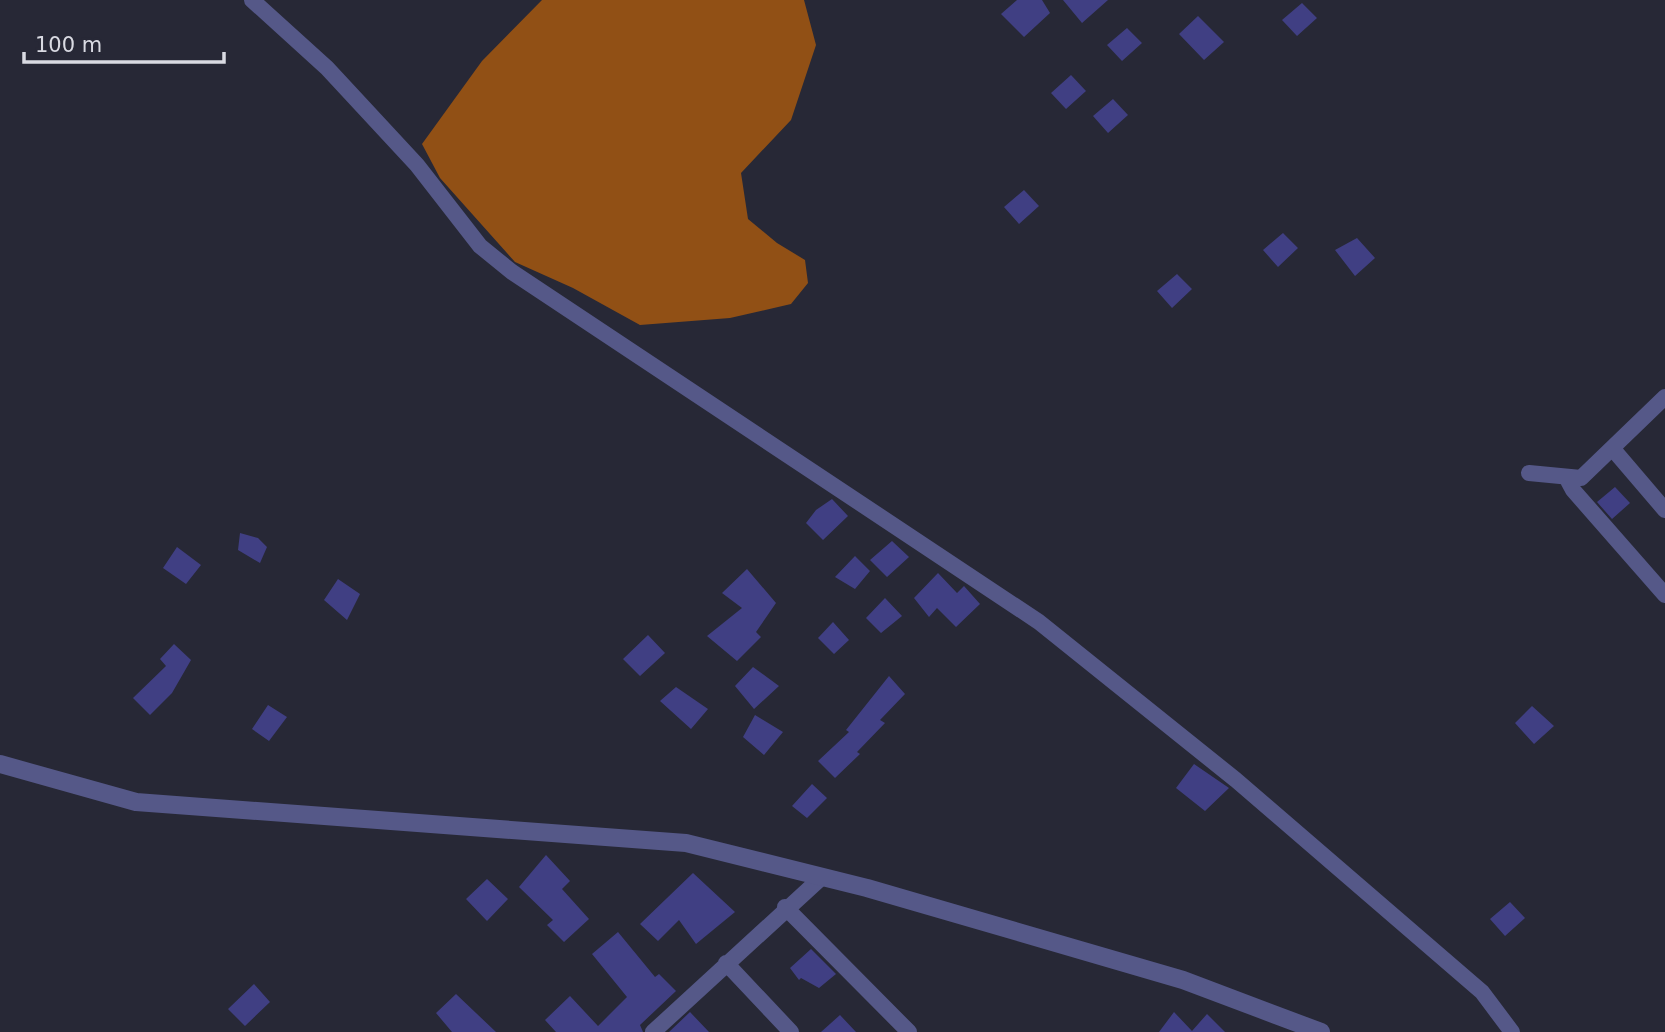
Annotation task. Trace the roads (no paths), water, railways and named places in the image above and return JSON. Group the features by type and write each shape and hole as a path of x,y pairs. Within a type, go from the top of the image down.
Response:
{"street":[{"path":"252,0 327,68 417,165 480,246 512,272 1038,622 1236,780 1482,992 1512,1032"},
{"path":"1529,473 1581,478 1665,397"},
{"path":"1612,448 1665,510"},
{"path":"1566,477 1573,490 1665,595"},
{"path":"0,764 136,802 686,843 822,877 1183,980 1321,1032"},
{"path":"653,1032 785,907 822,877"},
{"path":"785,907 909,1032"},
{"path":"726,963 791,1032"}]}
